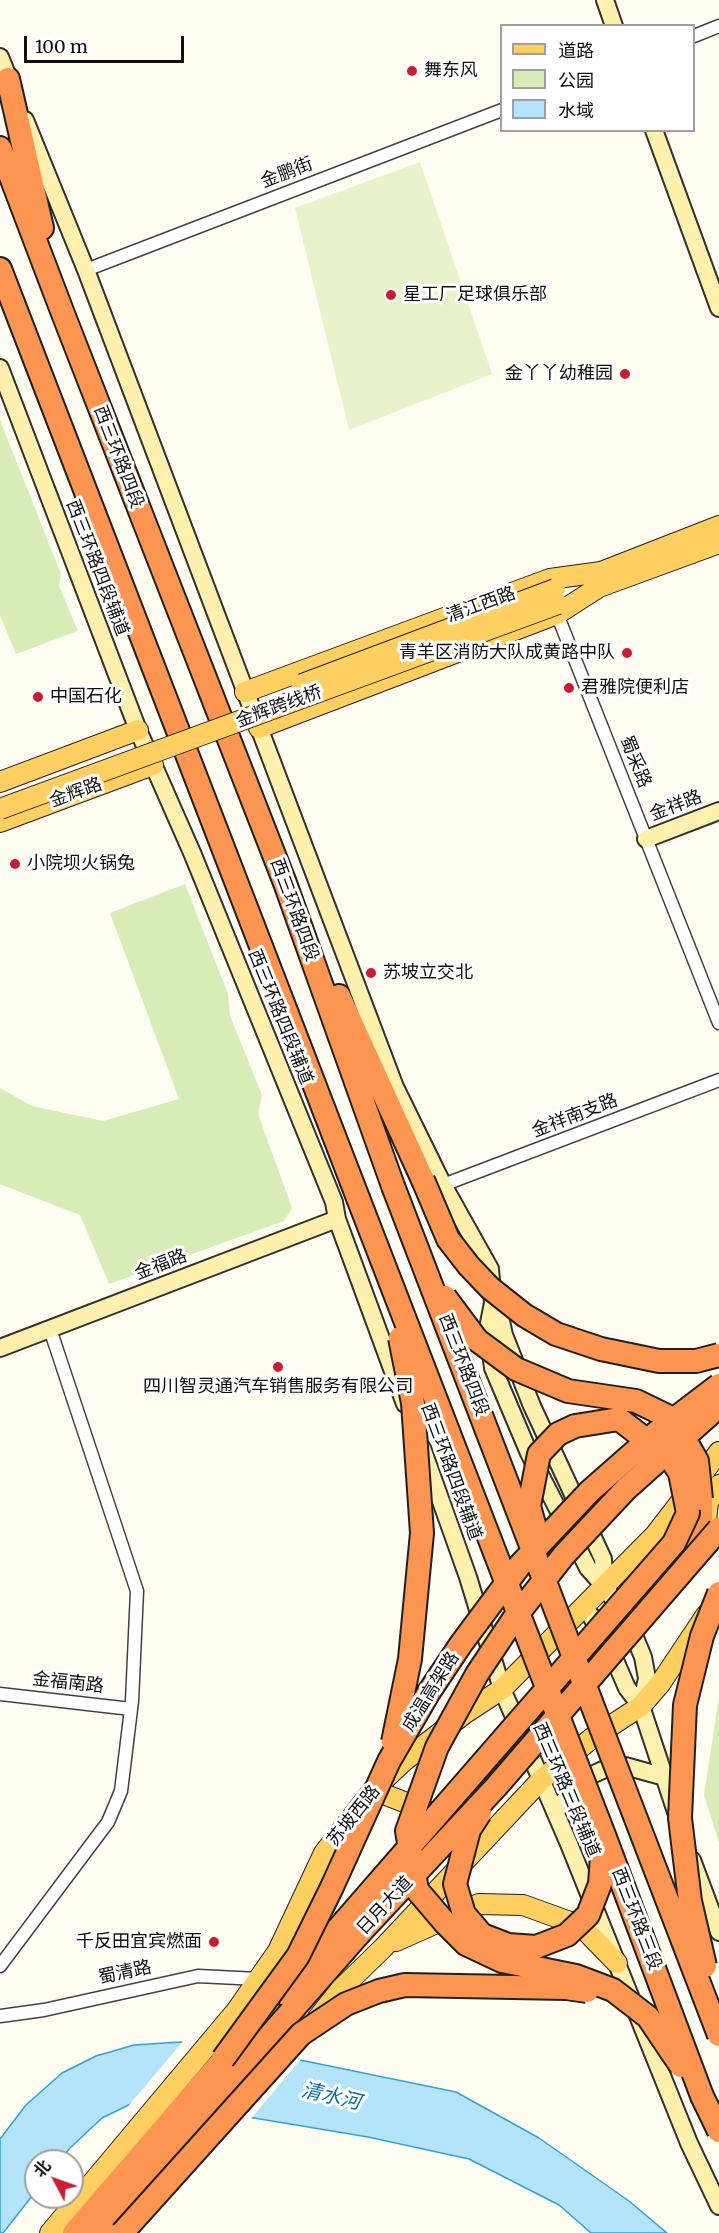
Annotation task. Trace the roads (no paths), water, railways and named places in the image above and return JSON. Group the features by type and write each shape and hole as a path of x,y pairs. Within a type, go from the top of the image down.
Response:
{"highway":[{"path":"9,79 62,311"},
{"name":"西三环路四段","path":"0,148 285,883 393,1186 580,1674"},
{"path":"0,269 387,1275 413,1403 422,1533 410,1659 389,1761"},
{"path":"285,883 390,1105 433,1183 448,1239 490,1288 524,1315 556,1334 601,1349 659,1361 696,1360 719,1355"},
{"name":"西三环路三段","path":"387,1275 604,1835 702,2096 719,2132"},
{"path":"429,1277 477,1340 516,1369 568,1391 636,1401 673,1419 697,1461 700,1499 700,1521 675,1581"},
{"name":"成温高架路","path":"223,2059 298,1956 389,1761 435,1682 461,1644 520,1565 590,1491 656,1433 719,1385"},
{"path":"702,2096 645,2015 613,1990 576,1976 502,1961 466,1944 417,1890 407,1831 437,1747 477,1674 513,1620 564,1555 626,1489 719,1406"},
{"path":"74,2233 674,1543 688,1513 680,1473 671,1459 619,1419 575,1426 558,1434 539,1454 529,1506 553,1602"},
{"path":"675,1581 719,1529"},
{"name":"日月大道","path":"97,2233 358,1935 496,1787 675,1581"},
{"path":"719,1595 702,1636 685,1705 680,1818 690,1901 719,2028"},
{"name":"西三环路三段","path":"580,1674 719,2035"},
{"path":"496,1787 470,1830 455,1884 464,1914 482,1935 508,1944 536,1947 567,1935 588,1915 600,1884 604,1835"},
{"path":"122,2233 301,2034 346,2004 379,1991 405,1985 566,1988 598,1993 620,2000 645,2015"}],"main road":[{"path":"605,0 613,24"},
{"path":"0,57 86,270 433,1183 490,1269 493,1303 488,1328 492,1368 529,1453 588,1568 605,1587 628,1621 643,1657 647,1678 641,1706"},
{"path":"655,132 714,275 719,308"},
{"name":"西三环路四段辅道","path":"0,369 138,730 193,855 334,1202 337,1219 468,1577 502,1689"},
{"name":"清江西路","path":"600,579 719,526"},
{"name":"清江西路","path":"245,692 550,579 600,579 719,543"},
{"path":"557,602 600,579"},
{"name":"清江西路","path":"259,728 557,602"},
{"name":"金辉跨线桥","path":"0,797 557,602"},
{"name":"金辉跨线桥","path":"0,809 557,602"},
{"name":"金辉路","path":"0,783 138,730"},
{"name":"金辉路","path":"0,822 153,765"},
{"name":"金祥路","path":"646,839 719,811"},
{"name":"金福路","path":"0,1348 337,1219"},
{"path":"491,1280 504,1335 532,1406 603,1559 605,1587"},
{"name":"苏坡西路","path":"50,2233 237,2010 278,1951 324,1853 373,1790 404,1761 464,1714 502,1689 655,1535 719,1452"},
{"path":"719,1485 708,1502 705,1517 711,1538 719,1545"},
{"path":"134,2233 294,2051 340,1989 384,1948 541,1780 592,1738 641,1706 660,1684 719,1595"},
{"path":"583,1608 591,1616 627,1688 641,1706 697,1876 719,1932"},
{"name":"西三环路三段辅道","path":"502,1689 617,1963 684,2133 719,2206"},
{"path":"555,1812 585,1778 605,1769 625,1766 665,1777"},
{"path":"373,1790 425,1810 442,1826 432,1863 384,1948"},
{"path":"384,1948 479,1904 523,1905 581,1926 617,1963"}],"street":[{"path":"695,35 719,26"},
{"name":"金鹏街","path":"86,270 500,110"},
{"name":"蜀采路","path":"557,602 646,839 719,1023"},
{"name":"金祥南支路","path":"433,1183 719,1080"},
{"path":"0,1966 108,1822 121,1791 131,1708 137,1591 50,1329"},
{"name":"金福南路","path":"0,1694 131,1708"},
{"name":"蜀清路","path":"0,2016 44,2010 198,1976 258,1979"}],"water":[{"name":"清水河","path":"180,2042 305,2061 456,2092 539,2138 629,2201 667,2233 591,2233 559,2205 469,2159 368,2137 137,2101 102,2118 69,2149 24,2149 24,2206 3,2233 0,2233 0,2139 26,2105 62,2073 96,2056 134,2045"}],"place":[{"name":"舞东风","path":"412,71"},
{"name":"星工厂足球俱乐部","path":"391,295"},
{"name":"金丫丫幼稚园","path":"625,374"},
{"name":"青羊区消防大队成黄路中队","path":"627,653"},
{"name":"君雅院便利店","path":"569,688"},
{"name":"中国石化","path":"38,697"},
{"name":"小院坝火锅兔","path":"15,864"},
{"name":"苏坡立交北","path":"371,973"},
{"name":"四川智灵通汽车销售服务有限公司","path":"278,1367"},
{"name":"千反田宜宾燃面","path":"214,1942"}]}
